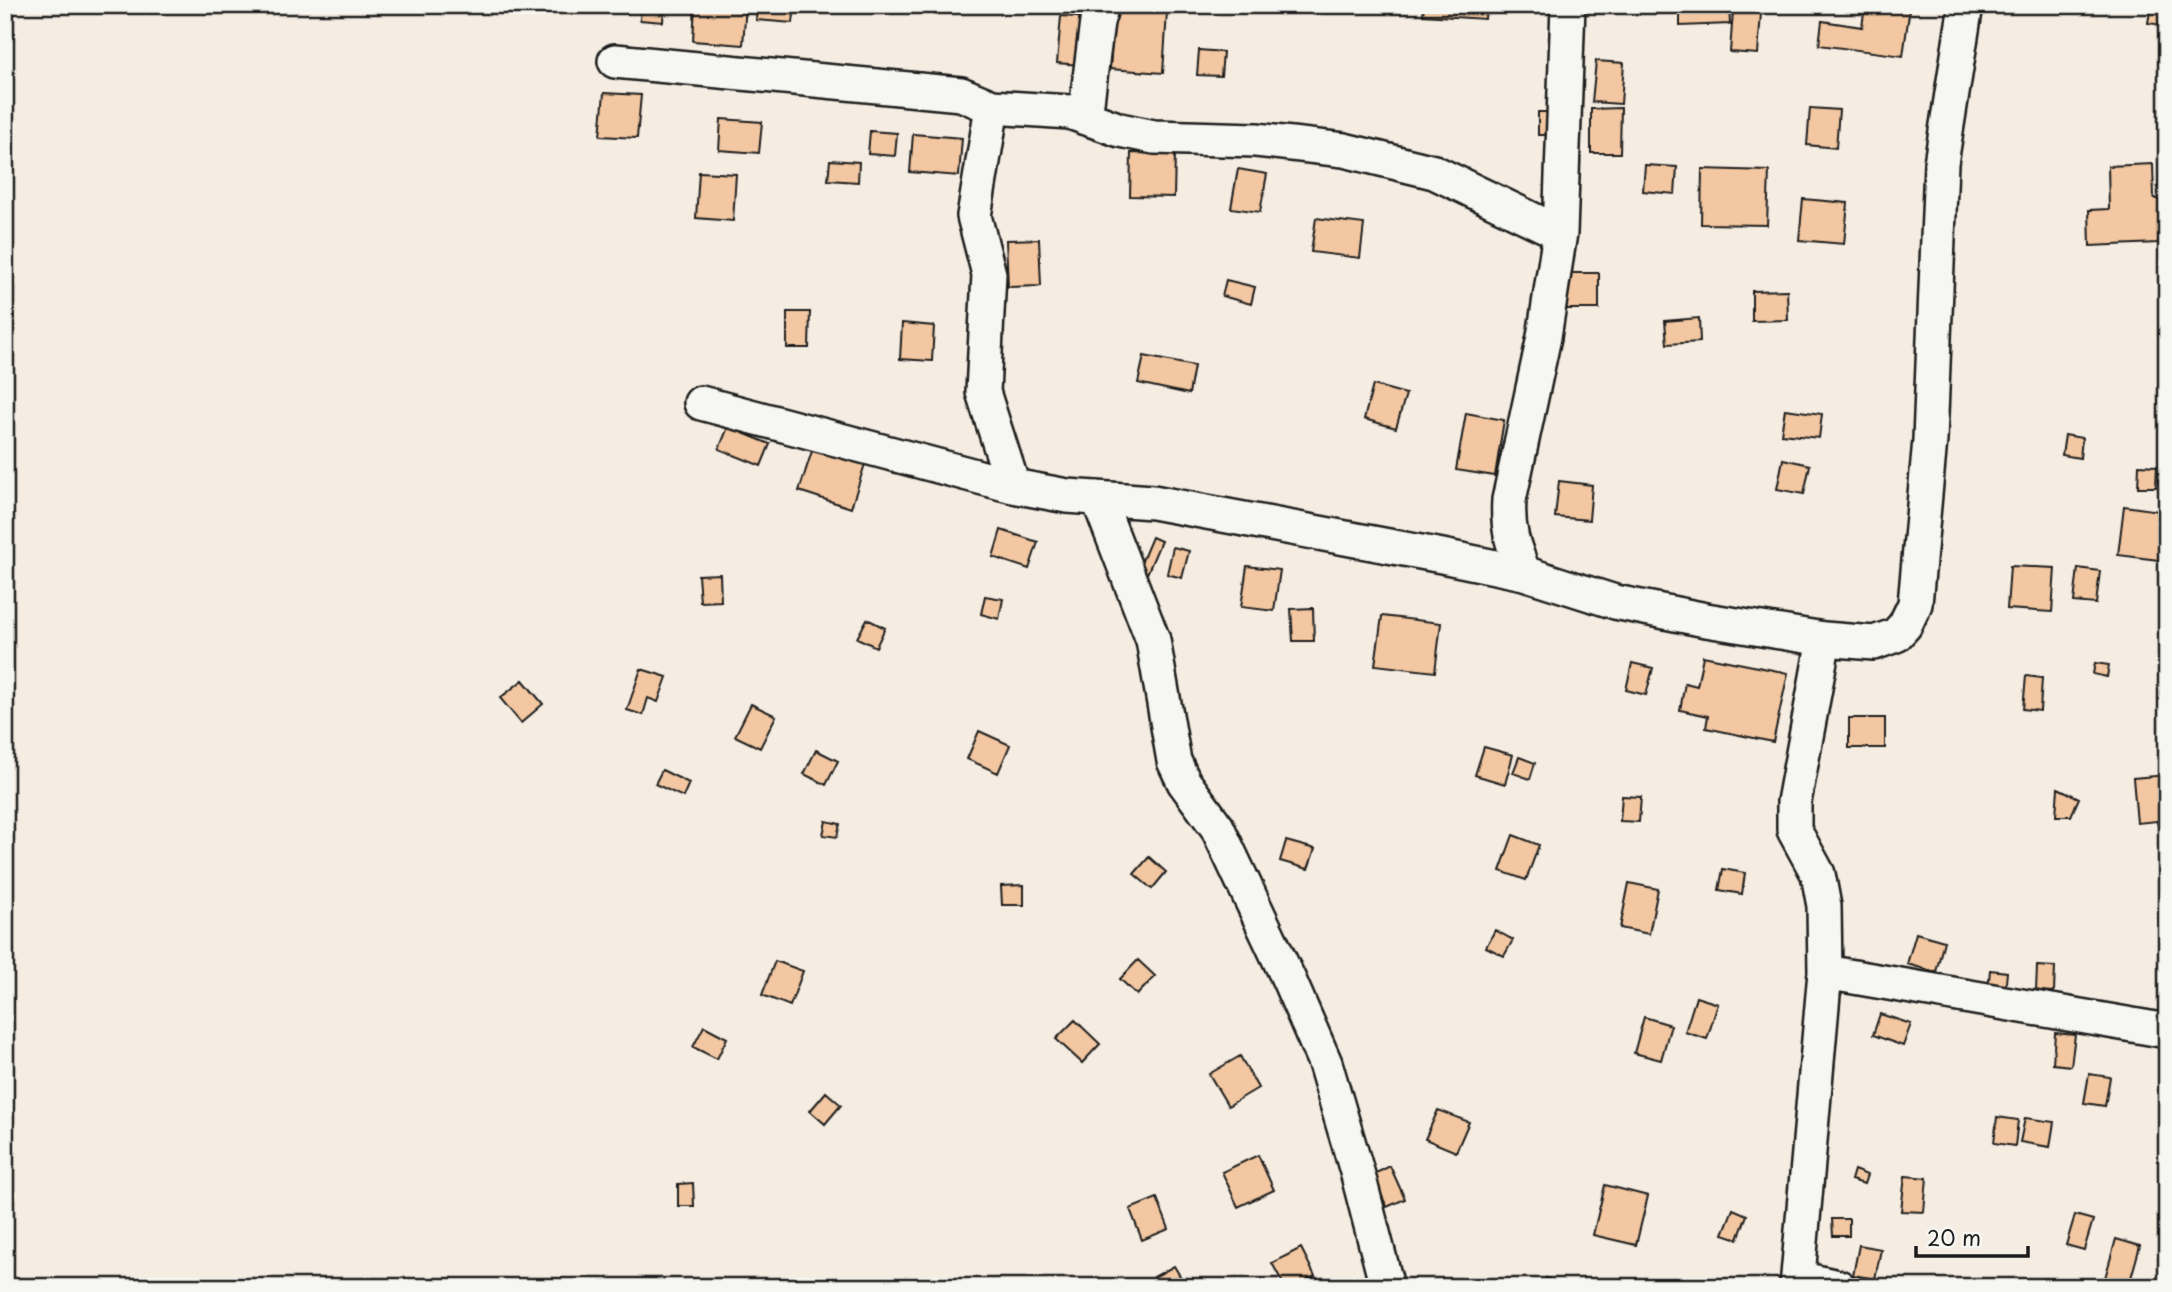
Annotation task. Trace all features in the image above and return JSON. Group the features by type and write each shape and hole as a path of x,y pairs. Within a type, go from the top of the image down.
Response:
{"street":[{"path":"1085,118 1097,22 1102,5"},
{"path":"1524,573 1511,541 1508,520 1544,337 1560,233 1568,5"},
{"path":"701,403 1013,486 1067,496 1153,502 1524,573 1615,602 1824,639 1874,643 1896,635 1905,625 1915,604 1930,440 1941,163 1966,5"},
{"path":"615,61 961,94 992,107 1070,112 1119,130 1154,136 1256,140 1344,150 1434,172 1560,233"},
{"path":"992,107 974,216 989,274 984,392 1013,486"},
{"path":"1098,498 1153,640 1174,761 1184,782 1217,827 1325,1063 1359,1175 1387,1287"},
{"path":"1824,639 1794,802 1794,830 1818,874 1824,906 1825,972 1798,1282 1839,1287"},
{"path":"1825,972 2167,1031"}],"building":[{"path":"607,5 628,5 628,13 606,11"},
{"path":"641,5 664,5 663,22 640,20"},
{"path":"695,5 746,5 743,45 693,41"},
{"path":"757,5 795,5 793,23 756,20"},
{"path":"1424,5 1486,5 1485,19 1423,15"},
{"path":"1680,5 1729,5 1730,24 1680,26"},
{"path":"1865,5 1910,7 1903,56 1819,45 1822,21 1862,27"},
{"path":"2151,5 2167,8 2162,25 2148,23"},
{"path":"1114,8 1167,12 1163,73 1110,69"},
{"path":"1733,11 1761,13 1758,54 1730,52"},
{"path":"1061,16 1106,19 1103,67 1057,63"},
{"path":"1199,50 1223,52 1221,76 1197,75"},
{"path":"1596,61 1624,63 1621,104 1592,102"},
{"path":"604,93 641,95 637,138 600,136"},
{"path":"1621,108 1620,153 1591,153 1591,109"},
{"path":"1810,108 1839,110 1836,148 1807,145"},
{"path":"1538,112 1561,112 1560,135 1538,135"},
{"path":"721,119 762,122 759,153 719,150"},
{"path":"870,131 897,133 895,156 868,154"},
{"path":"913,134 962,138 959,176 910,172"},
{"path":"1131,153 1175,154 1174,197 1130,196"},
{"path":"830,160 859,162 858,182 828,180"},
{"path":"2153,164 2154,198 2167,202 2167,218 2158,243 2090,246 2089,210 2109,209 2108,166"},
{"path":"1645,165 1677,167 1675,194 1643,191"},
{"path":"1238,169 1267,174 1260,212 1231,208"},
{"path":"1702,169 1769,171 1767,225 1701,224"},
{"path":"699,172 736,174 733,221 696,218"},
{"path":"1803,199 1848,203 1844,244 1799,240"},
{"path":"1316,218 1364,224 1360,258 1311,252"},
{"path":"1039,239 1041,286 1008,287 1006,240"},
{"path":"1566,273 1599,273 1599,309 1565,309"},
{"path":"1226,280 1255,287 1251,304 1222,296"},
{"path":"1787,290 1788,320 1752,321 1752,291"},
{"path":"787,312 810,312 809,348 787,348"},
{"path":"1699,318 1700,342 1667,344 1665,321"},
{"path":"902,323 934,326 932,361 900,359"},
{"path":"1144,356 1194,366 1189,394 1138,383"},
{"path":"1373,385 1406,394 1396,428 1364,419"},
{"path":"1785,409 1822,414 1819,438 1781,434"},
{"path":"1466,413 1504,420 1495,476 1456,470"},
{"path":"728,427 770,444 761,466 719,449"},
{"path":"2065,435 2082,438 2080,458 2062,455"},
{"path":"813,448 865,464 851,508 799,491"},
{"path":"1783,459 1810,465 1804,494 1777,489"},
{"path":"2139,465 2157,466 2156,487 2138,487"},
{"path":"1559,481 1592,485 1589,520 1555,517"},
{"path":"2124,506 2167,512 2167,561 2118,555"},
{"path":"1001,530 1038,542 1029,569 993,557"},
{"path":"1152,537 1161,541 1147,574 1138,570"},
{"path":"1173,547 1189,551 1182,578 1167,574"},
{"path":"1247,566 1280,570 1274,611 1241,607"},
{"path":"2010,566 2055,568 2052,612 2007,609"},
{"path":"2078,568 2100,571 2096,604 2074,602"},
{"path":"720,574 721,601 700,602 698,575"},
{"path":"985,596 1003,599 999,619 981,614"},
{"path":"1313,608 1314,641 1293,641 1291,609"},
{"path":"1382,616 1441,623 1435,672 1375,665"},
{"path":"867,619 885,628 876,647 857,638"},
{"path":"1703,656 1788,673 1773,742 1706,728 1708,716 1680,710 1685,683 1697,686"},
{"path":"1632,663 1653,668 1646,695 1626,690"},
{"path":"2095,663 2109,665 2107,677 2093,674"},
{"path":"641,669 667,677 658,702 648,698 643,715 627,710"},
{"path":"2026,676 2042,678 2040,711 2023,709"},
{"path":"523,680 543,704 521,723 500,698"},
{"path":"751,704 776,716 760,748 735,736"},
{"path":"1849,718 1885,718 1885,748 1849,748"},
{"path":"979,731 1010,745 998,773 967,759"},
{"path":"1484,747 1513,755 1505,784 1475,775"},
{"path":"816,750 838,761 826,785 804,774"},
{"path":"1519,757 1535,763 1530,779 1513,773"},
{"path":"662,770 689,783 683,797 655,784"},
{"path":"2167,775 2167,830 2159,831 2157,821 2137,823 2133,778"},
{"path":"2058,788 2079,798 2071,816 2056,816"},
{"path":"1622,796 1641,797 1639,822 1620,821"},
{"path":"826,821 840,824 837,837 823,835"},
{"path":"1513,835 1539,845 1526,880 1500,871"},
{"path":"1286,841 1315,849 1308,869 1280,861"},
{"path":"1149,857 1166,872 1152,889 1134,874"},
{"path":"1723,869 1745,873 1742,894 1719,890"},
{"path":"1629,883 1658,889 1649,934 1620,928"},
{"path":"1024,885 1024,905 1002,905 1001,886"},
{"path":"1495,930 1513,940 1504,956 1486,947"},
{"path":"1916,933 1944,941 1936,972 1907,964"},
{"path":"1138,960 1155,976 1137,995 1120,979"},
{"path":"775,961 803,971 790,1006 762,995"},
{"path":"2037,966 2055,967 2054,992 2036,991"},
{"path":"1990,970 2007,972 2005,993 1988,990"},
{"path":"1696,997 1718,1004 1707,1039 1685,1032"},
{"path":"1880,1014 1911,1024 1903,1046 1873,1035"},
{"path":"1644,1017 1671,1025 1661,1060 1634,1053"},
{"path":"1075,1020 1100,1044 1082,1063 1056,1039"},
{"path":"704,1026 727,1038 717,1059 693,1047"},
{"path":"2055,1033 2075,1035 2071,1066 2053,1064"},
{"path":"1240,1056 1258,1088 1228,1106 1209,1074"},
{"path":"2089,1074 2110,1077 2105,1106 2084,1103"},
{"path":"826,1092 841,1105 825,1124 810,1111"},
{"path":"1438,1110 1469,1122 1456,1152 1425,1139"},
{"path":"1997,1117 2018,1120 2015,1146 1994,1143"},
{"path":"2025,1118 2054,1122 2050,1147 2020,1142"},
{"path":"1258,1155 1274,1190 1238,1207 1222,1172"},
{"path":"1390,1166 1405,1199 1387,1207 1372,1175"},
{"path":"1854,1170 1867,1175 1864,1184 1851,1180"},
{"path":"1905,1176 1927,1178 1924,1212 1901,1211"},
{"path":"693,1183 694,1206 678,1206 678,1184"},
{"path":"1605,1185 1648,1196 1636,1245 1593,1235"},
{"path":"1157,1198 1169,1229 1142,1240 1130,1209"},
{"path":"1733,1209 1747,1215 1738,1239 1723,1234"},
{"path":"2075,1215 2093,1220 2084,1250 2066,1245"},
{"path":"1832,1219 1849,1219 1849,1236 1833,1236"},
{"path":"2116,1239 2140,1246 2129,1285 2105,1278"},
{"path":"1859,1245 1881,1249 1875,1279 1853,1275"},
{"path":"1301,1248 1315,1276 1295,1287 1285,1287 1272,1263"},
{"path":"1174,1266 1186,1286 1160,1287 1154,1277"},
{"path":"1546,1278 1563,1285 1563,1287 1543,1287"}]}
